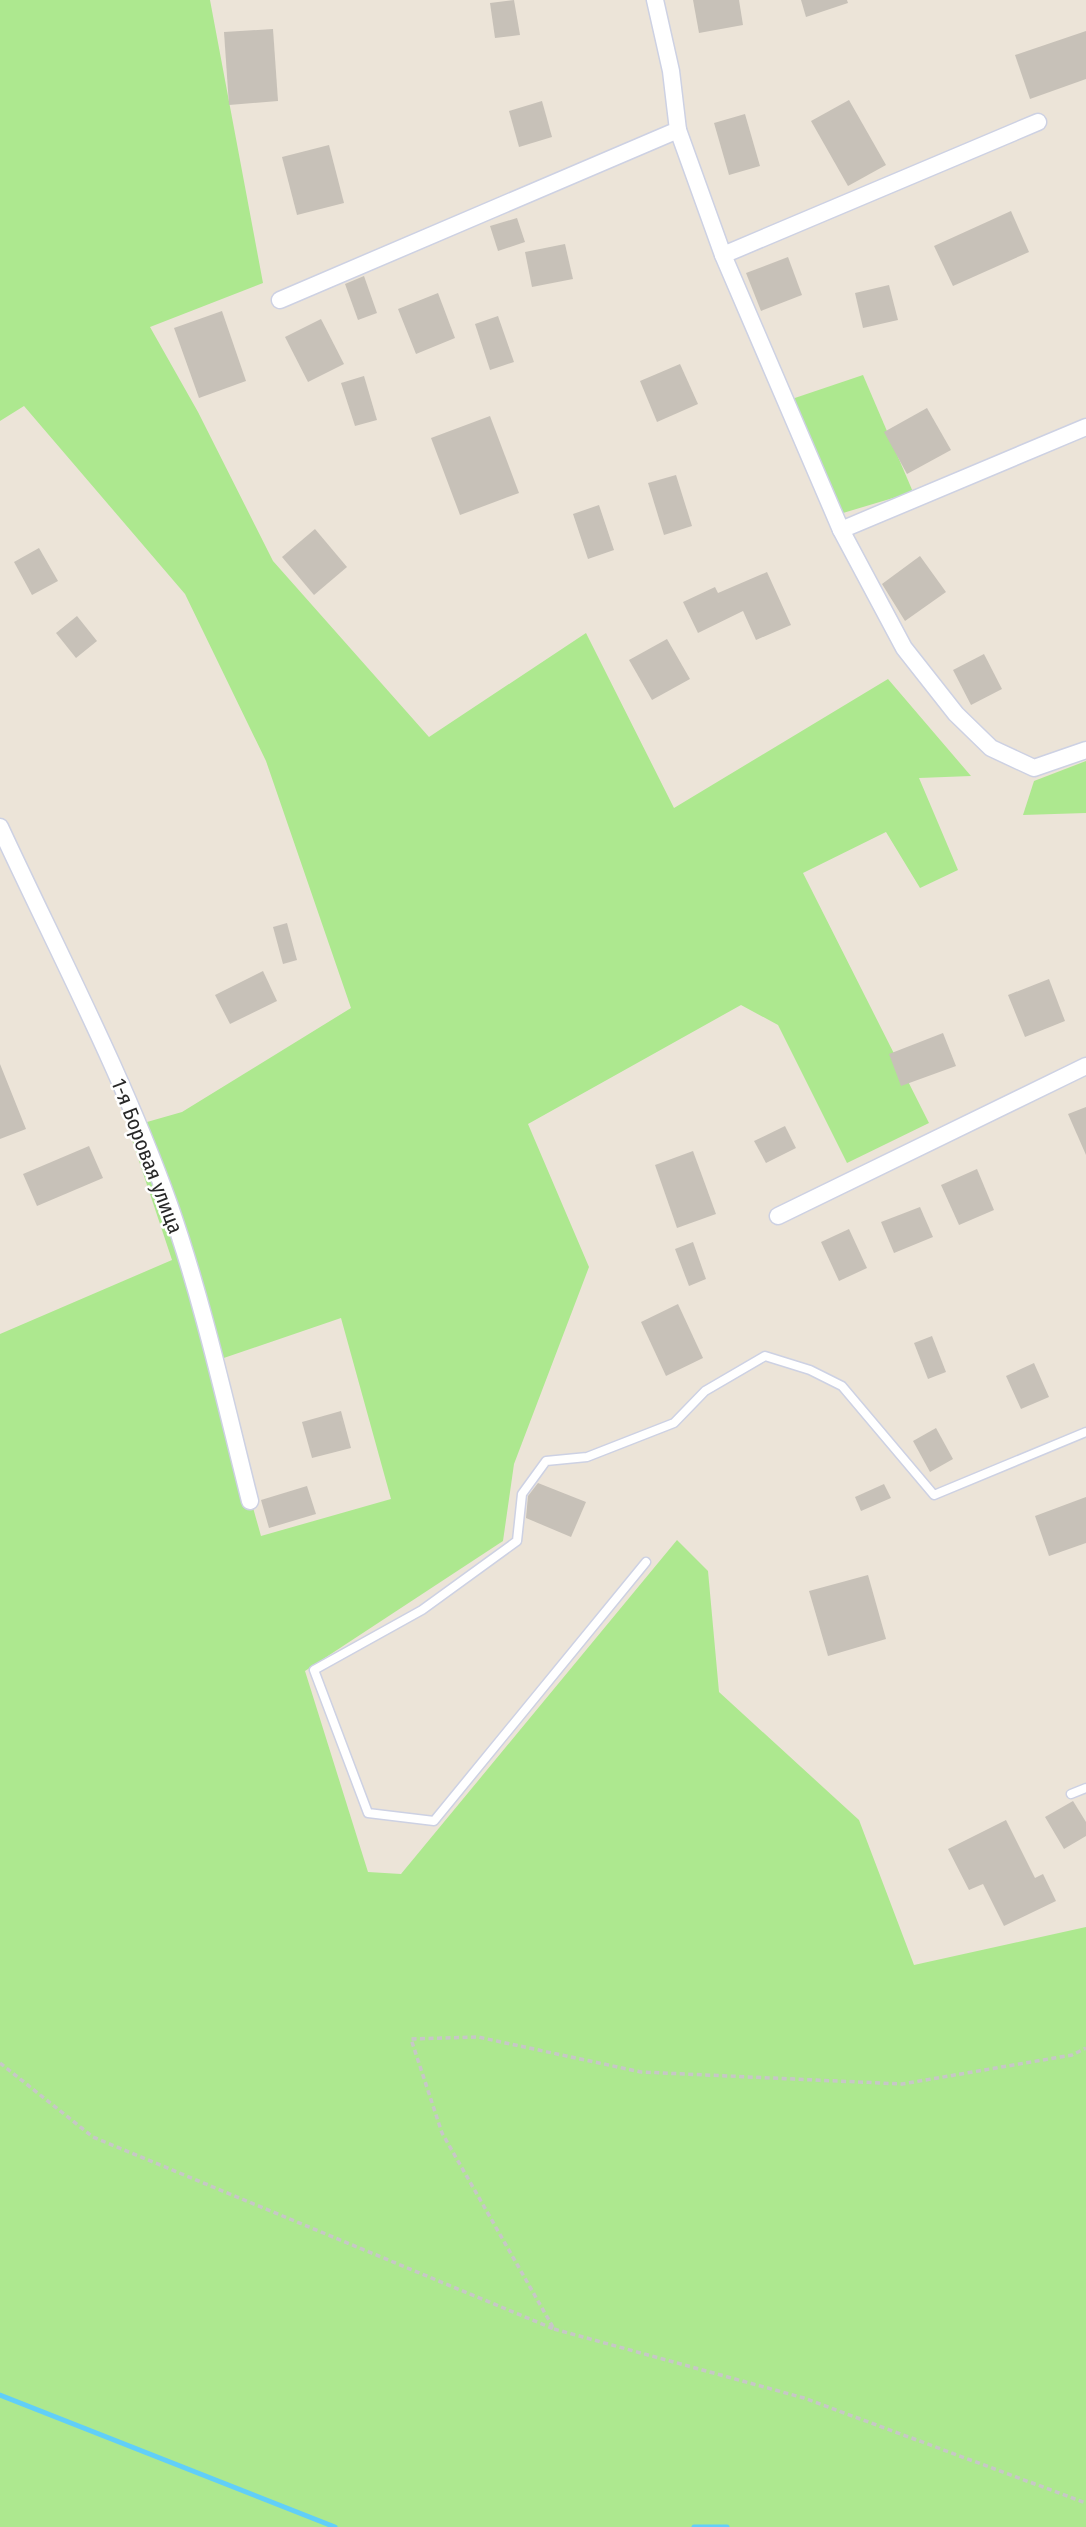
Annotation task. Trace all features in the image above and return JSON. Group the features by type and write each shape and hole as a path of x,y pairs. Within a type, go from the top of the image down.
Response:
{"street":[{"path":"655,0 671,71 678,130 723,255 841,530 904,648 956,714 992,748 1034,768 1086,750"},
{"path":"723,255 1038,122"},
{"path":"280,300 678,130"},
{"path":"841,530 1086,427"},
{"name":"1-я Боровая улица","path":"0,827 134,1114 170,1206 213,1353 250,1501"},
{"path":"778,1216 1086,1066"}],"lane":[{"path":"646,1562 434,1821 368,1813 314,1670 422,1610 517,1542 522,1494 546,1461 587,1457 674,1423 705,1391 765,1356 810,1370 842,1386 934,1495 1086,1432"},
{"path":"1071,1794 1086,1788"}],"path":[{"path":"554,2329 442,2133 411,2039 478,2037 641,2072 902,2084 1072,2055 1086,2048"},
{"path":"0,2063 93,2137 554,2329 804,2398 1086,2503"}],"green space":[{"path":"0,0 210,0 263,283 150,327 198,412 273,561 429,737 586,633 674,808 888,679 971,776 919,778 958,870 920,888 886,832 803,873 929,1123 847,1163 778,1025 741,1005 528,1124 589,1267 514,1464 503,1541 305,1671 368,1872 401,1874 677,1540 708,1571 719,1692 859,1820 914,1965 1086,1927 1086,2527 0,2527 0,1334 172,1260 130,1134 147,1122 182,1112 351,1008 266,761 185,594 24,406 0,421","holes":["341,1318 391,1499 261,1536 212,1362"]},
{"path":"863,375 913,492 833,516 783,402"},
{"path":"1086,761 1086,813 1023,815 1034,781"}],"building":[{"path":"514,0 520,35 495,38 490,3"},
{"path":"693,0 739,0 743,25 699,33"},
{"path":"801,0 847,0 848,3 806,17"},
{"path":"273,29 278,101 229,105 224,32"},
{"path":"1086,31 1086,79 1030,99 1015,55"},
{"path":"849,100 886,165 848,186 811,121"},
{"path":"542,101 552,137 519,147 509,111"},
{"path":"745,114 760,166 729,175 714,123"},
{"path":"329,145 344,203 297,215 282,157"},
{"path":"1011,211 1029,252 953,286 934,246"},
{"path":"517,218 525,242 498,251 490,226"},
{"path":"565,244 573,279 532,287 525,252"},
{"path":"788,257 802,295 761,311 746,273"},
{"path":"364,276 377,313 358,320 345,284"},
{"path":"889,285 898,320 863,328 855,293"},
{"path":"438,293 455,338 416,354 398,309"},
{"path":"222,311 246,381 199,398 174,328"},
{"path":"498,316 514,362 490,370 475,324"},
{"path":"321,319 344,364 308,382 285,337"},
{"path":"680,364 698,404 657,422 640,381"},
{"path":"364,376 377,420 355,426 341,383"},
{"path":"927,408 951,450 907,474 884,432"},
{"path":"490,416 519,493 460,515 431,438"},
{"path":"676,475 692,526 664,535 648,483"},
{"path":"599,505 614,550 588,559 573,514"},
{"path":"315,529 347,567 314,595 282,557"},
{"path":"39,548 58,581 32,595 14,562"},
{"path":"920,556 946,592 905,621 882,584"},
{"path":"767,572 791,625 756,640 743,611 698,633 683,602 715,587 718,593"},
{"path":"77,616 97,641 76,658 56,633"},
{"path":"667,639 690,679 652,700 629,660"},
{"path":"984,654 1002,689 971,705 953,670"},
{"path":"287,923 297,960 283,964 273,927"},
{"path":"263,971 277,1001 230,1024 215,995"},
{"path":"1049,979 1065,1021 1025,1037 1008,995"},
{"path":"943,1033 956,1066 901,1086 889,1054"},
{"path":"0,1064 26,1129 0,1139"},
{"path":"1086,1107 1086,1155 1068,1114"},
{"path":"785,1126 796,1148 766,1163 754,1141"},
{"path":"89,1146 103,1178 37,1206 23,1174"},
{"path":"693,1151 716,1214 677,1228 655,1165"},
{"path":"977,1169 994,1210 959,1225 941,1185"},
{"path":"920,1207 933,1237 894,1253 881,1222"},
{"path":"849,1229 867,1268 839,1281 821,1242"},
{"path":"693,1242 706,1279 689,1286 675,1249"},
{"path":"678,1304 703,1358 666,1376 641,1322"},
{"path":"932,1336 946,1372 928,1379 914,1343"},
{"path":"1034,1363 1049,1397 1021,1409 1006,1376"},
{"path":"341,1411 351,1448 312,1458 302,1422"},
{"path":"936,1428 953,1459 930,1472 913,1441"},
{"path":"538,1483 586,1502 571,1537 526,1518 528,1496"},
{"path":"884,1484 891,1498 861,1511 855,1497"},
{"path":"307,1486 316,1514 269,1528 261,1500"},
{"path":"1086,1497 1086,1543 1049,1556 1035,1516"},
{"path":"868,1575 886,1639 828,1656 809,1591"},
{"path":"1073,1801 1086,1822 1086,1836 1064,1849 1045,1817"},
{"path":"1006,1820 1035,1878 1043,1874 1056,1901 1004,1926 983,1884 969,1890 948,1849"}],"waterway":[{"path":"0,2395 335,2527"},
{"path":"694,2527 727,2527"}]}
